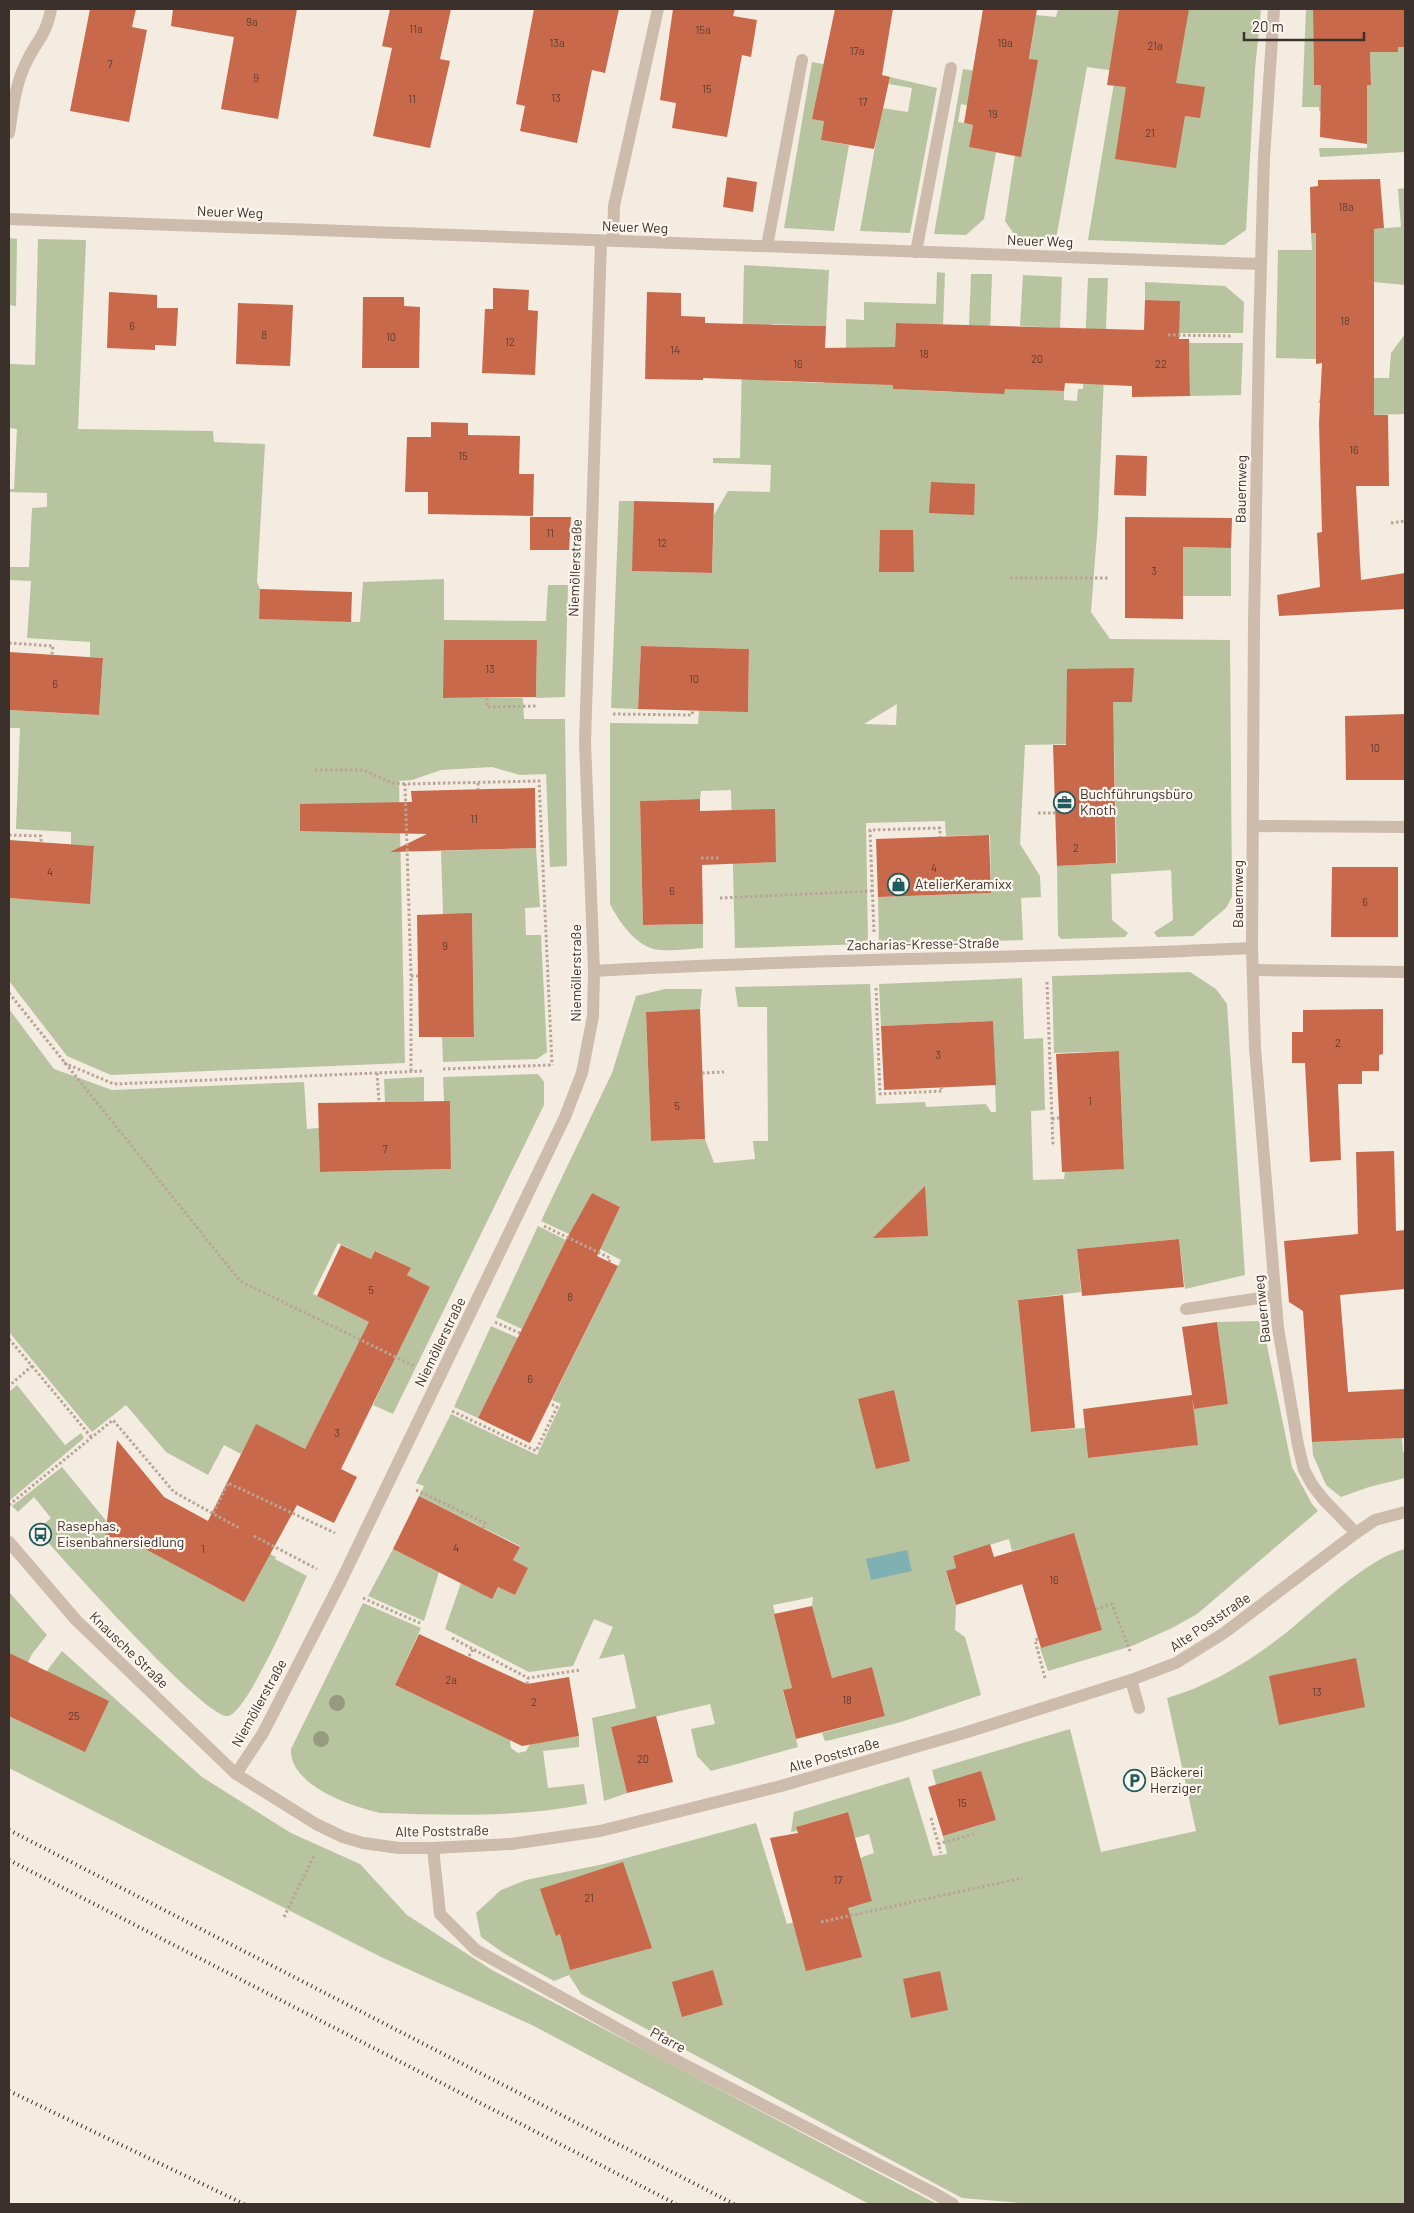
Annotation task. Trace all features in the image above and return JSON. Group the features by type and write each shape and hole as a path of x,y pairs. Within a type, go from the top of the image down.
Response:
{"street":[{"path":"9,132 18,83 26,62 48,26 51,9"},
{"name":"Niemöllerstraße","path":"236,1774 263,1733 338,1587 519,1213 565,1116 582,1073 593,1016 594,971 585,713 607,241 658,9"},
{"name":"Bauernweg","path":"1274,9 1264,157 1260,264 1252,948 1255,1048 1274,1296 1304,1470 1324,1500 1356,1533"},
{"path":"767,246 802,60"},
{"path":"916,252 951,68"},
{"name":"Neuer Weg","path":"9,219 1260,264"},
{"path":"1253,826 1405,827"},
{"name":"Zacharias-Kresse-Straße","path":"594,971 722,963 1047,956 1252,948"},
{"path":"1253,970 1405,972"},
{"path":"1186,1309 1274,1296"},
{"name":"Alte Poststraße","path":"236,1774 327,1829 363,1843 399,1848 511,1844 556,1839 609,1829 800,1781 955,1736 1135,1679 1176,1663 1224,1633 1375,1520 1405,1512"},
{"name":"Knausche Straße","path":"9,1542 76,1620 236,1774"},
{"path":"1135,1679 1139,1708"},
{"name":"Pfarre","path":"433,1848 440,1914 476,1950 660,2052 952,2204"}],"path":[{"path":"1168,335 1259,337"},
{"path":"1391,523 1405,522"},
{"path":"1010,578 1110,578"},
{"path":"9,643 53,646 52,655"},
{"path":"487,698 487,707 538,706"},
{"path":"585,713 692,715 693,710"},
{"path":"315,770 363,770 392,783 405,784 539,780 552,1065"},
{"path":"478,782 478,789"},
{"path":"405,784 411,976 411,1071"},
{"path":"1038,812 1056,813"},
{"path":"940,836 940,828 870,830 880,1094 942,1091 941,1087"},
{"path":"9,835 41,836 41,842"},
{"path":"701,858 720,858"},
{"path":"720,898 872,891"},
{"path":"1047,956 1053,1147"},
{"path":"411,976 418,976"},
{"path":"9,993 240,1282 440,1378"},
{"path":"64,1063 114,1084 424,1071"},
{"path":"443,1070 552,1065 582,1073"},
{"path":"377,1072 379,1102"},
{"path":"702,1073 724,1072"},
{"path":"1052,1119 1059,1118"},
{"path":"519,1213 596,1253 610,1258 609,1262"},
{"path":"9,1339 92,1438"},
{"path":"9,1386 32,1366"},
{"path":"429,1400 536,1451 557,1407 550,1404"},
{"path":"9,1505 114,1420 174,1492 239,1528"},
{"path":"390,1479 485,1523 483,1528"},
{"path":"213,1513 228,1483 359,1544"},
{"path":"254,1536 312,1566"},
{"path":"338,1587 422,1624"},
{"path":"1096,1609 1112,1604 1135,1679"},
{"path":"452,1638 528,1678 580,1670"},
{"path":"1038,1639 1035,1640 1038,1649"},
{"path":"469,1656 473,1649"},
{"path":"527,1684 528,1678"},
{"path":"931,1818 941,1853"},
{"path":"284,1917 327,1829"},
{"path":"938,1844 974,1834"},
{"path":"821,1922 1022,1878"}],"green space":[{"path":"1058,9 1261,9 1255,69 1246,230 1224,245 1088,240 1116,71 1087,67 1056,239 1016,237 1005,221 1036,15 1056,17"},
{"path":"1306,9 1313,9 1314,85 1371,85 1370,52 1398,52 1398,47 1405,47 1405,152 1320,157 1319,148 1367,148 1367,112 1319,111 1319,107 1302,107"},
{"path":"812,62 833,66 821,140 849,145 834,231 784,228"},
{"path":"963,69 982,72 976,107 961,104 958,122 973,125 969,147 996,152 984,219 966,235 934,234"},
{"path":"890,77 937,88 910,233 860,231 882,108 908,112 912,88 889,84"},
{"path":"1405,188 1405,285 1374,282 1316,283 1316,359 1276,358 1278,250 1312,250 1311,233 1401,227 1398,189"},
{"path":"9,238 17,239 16,306 9,305"},
{"path":"38,239 86,240 78,429 213,431 214,442 265,444 257,582 260,589 259,619 360,622 363,582 444,579 444,620 546,621 548,585 568,585 565,697 536,698 537,640 444,640 444,698 523,698 524,719 565,719 567,866 550,867 546,774 520,775 492,767 441,770 412,780 399,781 405,1063 111,1075 67,1056 9,981 9,898 90,903 94,846 71,845 71,832 16,829 20,728 9,728 9,710 99,715 103,658 90,657 90,642 27,638 31,581 9,580 9,567 29,567 32,508 47,507 47,493 9,492 9,489 14,489 17,429 9,428 9,370 10,364 35,365"},
{"path":"744,265 829,270 826,326 772,324 771,381 824,383 846,348 846,319 864,320 864,302 936,304 937,272 945,273 943,325 896,323 893,389 952,392 952,383 969,327 971,274 992,274 990,333 1006,388 1064,391 1064,400 1077,401 1078,389 1083,389 1088,278 1108,278 1098,521 1091,612 1110,639 1230,640 1232,897 1226,908 1193,936 1157,937 1154,932 1173,920 1171,870 1111,874 1112,920 1128,933 1125,937 1061,939 1058,935 1057,866 1117,863 1114,743 1025,745 1020,844 1040,876 1041,897 1021,898 1023,940 879,944 878,897 991,893 990,835 946,836 945,821 866,823 868,944 735,948 731,790 701,791 700,799 640,801 643,925 703,924 703,948 660,950 644,945 637,940 624,926 610,904 610,723 698,724 699,710 748,711 749,649 641,646 638,709 611,708 619,501 634,501 633,571 712,573 714,515 728,491 770,492 771,465 713,463 713,458 740,458","holes":["880,530 913,530 913,572 880,572","897,704 896,725 864,724"]},
{"path":"1023,275 1062,277 1060,328 1020,326"},
{"path":"1145,282 1225,286 1244,302 1243,333 1179,333 1179,301 1145,300"},
{"path":"1405,334 1405,414 1341,416 1340,401 1318,403 1321,396 1370,378 1389,378 1391,353"},
{"path":"1189,343 1243,343 1241,395 1190,396"},
{"path":"1183,547 1231,548 1231,596 1183,596"},
{"path":"536,848 540,907 525,908 526,935 541,935 547,1052 537,1059 443,1062 442,1037 474,1036 472,914 443,914 441,851"},
{"path":"1190,972 1216,989 1227,1004 1245,1275 1185,1289 1179,1239 1077,1249 1081,1292 1018,1300 1031,1432 1085,1428 1088,1458 1197,1445 1193,1409 1228,1404 1217,1322 1262,1321 1292,1467 1312,1504 1318,1511 1197,1614 1172,1628 1132,1646 1048,1671 1040,1648 1102,1630 1074,1534 1012,1551 1009,1539 953,1556 956,1568 946,1572 956,1605 955,1630 965,1637 981,1695 901,1722 831,1740 825,1741 822,1733 885,1716 872,1667 832,1678 812,1606 813,1597 773,1605 792,1688 783,1691 798,1747 711,1771 697,1756 691,1729 715,1724 710,1704 611,1727 627,1793 604,1801 592,1718 636,1708 624,1654 599,1659 613,1627 594,1619 573,1666 529,1672 445,1629 461,1583 492,1598 498,1587 515,1595 527,1568 513,1560 520,1546 419,1496 424,1486 416,1483 451,1414 537,1455 561,1404 552,1400 621,1260 600,1249 620,1207 592,1193 571,1235 541,1221 612,1073 636,996 665,989 702,989 700,1009 646,1012 651,1141 705,1139 714,1163 755,1159 753,1141 768,1141 767,1007 738,1007 735,987 870,984 876,1104 925,1102 926,1107 986,1104 991,1112 996,1112 993,1021 881,1026 879,984 1022,978 1024,1039 1043,1038 1045,1110 1031,1111 1033,1180 1064,1179 1065,1171 1124,1168 1119,1051 1054,1053 1052,976"},
{"path":"9,1009 54,1069 112,1090 304,1082 307,1129 319,1128 320,1172 451,1169 450,1101 444,1101 443,1077 538,1074 544,1082 544,1105 393,1414 373,1405 391,1367 356,1348 305,1449 256,1425 241,1454 224,1445 208,1475 166,1452 126,1405 92,1432 9,1332","holes":["338,1243 371,1259 376,1251 410,1268 407,1275 430,1287 404,1339 313,1294"]},
{"path":"424,1077 424,1101 385,1102 384,1079"},
{"path":"538,1226 566,1240 522,1329 496,1317"},
{"path":"491,1326 518,1338 478,1418 454,1407"},
{"path":"17,1385 65,1445 81,1433 84,1438 9,1501 9,1392"},
{"path":"1402,1438 1403,1452 1405,1453 1405,1478 1369,1487 1341,1497 1326,1485 1313,1455 1312,1442"},
{"path":"62,1467 107,1522 106,1530 112,1537 270,1554 276,1557 275,1559 307,1576 259,1676 237,1710 228,1716 215,1710 192,1693 133,1634 37,1530 51,1518 34,1497 18,1512 12,1506"},
{"path":"393,1549 439,1572 424,1621 368,1596"},
{"path":"1405,1549 1405,2204 1031,2204 962,2198 581,1994 569,1975 554,1981 505,1954 481,1937 476,1913 501,1890 526,1880 604,1864 756,1823 787,1924 872,1901 860,1858 874,1853 869,1834 855,1838 847,1812 796,1827 797,1831 791,1832 794,1812 909,1777 933,1856 947,1854 943,1836 996,1820 936,1785 932,1770 1070,1729 1101,1852 1196,1831 1167,1698 1199,1687 1245,1662 1287,1632 1360,1572 1391,1554"},
{"path":"9,1592 47,1635 32,1654 21,1676 40,1685 49,1668 62,1651 202,1777 291,1833 360,1864 407,1915 492,1970 937,2204 869,2204 532,2025 381,1957 9,1768"},
{"path":"363,1603 421,1628 395,1685 510,1740 511,1748 518,1753 526,1751 530,1744 579,1736 579,1747 543,1751 548,1788 584,1784 587,1804 510,1814 380,1813 338,1799 310,1783 293,1762 291,1749"}],"water":[{"path":"907,1550 912,1571 871,1580 866,1559"}],"building":[{"path":"90,9 136,9 132,27 147,30 129,122 70,111"},
{"path":"173,9 297,9 278,119 221,109 234,37 171,26"},
{"path":"390,9 451,9 440,59 450,61 430,148 373,136 392,48 382,46"},
{"path":"534,9 619,9 605,73 592,70 577,143 520,131 525,106 516,104"},
{"path":"673,9 735,9 733,16 757,20 751,57 742,55 727,137 672,128 676,103 660,100"},
{"path":"835,9 893,9 882,75 890,77 874,149 821,140 824,121 812,119"},
{"path":"983,9 1037,9 1029,59 1038,60 1021,157 969,147 973,125 964,123"},
{"path":"1119,9 1189,9 1176,83 1205,87 1200,118 1185,116 1176,168 1115,159 1126,87 1107,85"},
{"path":"1313,9 1405,9 1405,47 1398,47 1398,52 1370,52 1371,85 1367,85 1367,144 1320,137 1321,85 1314,85"},
{"path":"727,177 757,182 753,212 723,207"},
{"path":"1380,179 1384,228 1374,229 1374,415 1388,415 1389,486 1356,486 1361,580 1405,573 1405,609 1279,616 1277,595 1320,587 1317,533 1322,532 1319,423 1322,363 1316,364 1316,233 1311,233 1310,187 1318,186 1318,180"},
{"path":"493,288 529,290 528,310 538,311 535,375 482,373 485,309 493,309"},
{"path":"109,292 157,295 157,308 178,308 176,346 155,345 155,350 107,348"},
{"path":"647,292 681,293 681,316 705,317 705,323 826,326 825,348 895,347 896,323 1144,330 1145,300 1180,301 1179,339 1189,339 1190,396 1132,397 1132,386 1065,383 1064,391 1005,389 1004,394 893,389 893,385 703,378 703,380 645,379"},
{"path":"363,297 404,297 404,306 420,307 419,368 362,368"},
{"path":"238,303 293,305 290,366 236,364"},
{"path":"431,422 468,423 468,435 520,436 519,474 534,474 533,516 428,514 428,492 405,492 407,437 431,437"},
{"path":"1116,455 1147,456 1146,496 1114,495"},
{"path":"931,482 975,484 974,515 929,513"},
{"path":"634,501 714,503 712,573 632,571"},
{"path":"530,517 571,517 569,550 530,550"},
{"path":"1125,517 1232,518 1231,548 1183,547 1183,619 1125,618"},
{"path":"880,530 913,530 914,572 879,572"},
{"path":"260,589 352,592 351,622 259,619"},
{"path":"444,640 537,640 536,697 443,698"},
{"path":"641,646 749,649 748,712 638,709"},
{"path":"9,652 103,658 99,715 9,710"},
{"path":"1134,668 1132,702 1113,702 1116,863 1057,866 1053,745 1066,745 1067,669"},
{"path":"1405,714 1405,780 1346,780 1345,716"},
{"path":"535,788 536,848 390,852 427,834 300,831 300,804 412,802 411,791"},
{"path":"700,799 700,811 775,809 776,862 702,865 703,924 643,925 640,801"},
{"path":"989,835 991,893 878,897 876,839"},
{"path":"9,840 94,846 90,904 9,898"},
{"path":"1332,867 1398,867 1398,937 1331,937"},
{"path":"472,913 474,1037 419,1037 417,915"},
{"path":"700,1009 705,1139 651,1141 646,1012"},
{"path":"1383,1009 1383,1054 1379,1055 1379,1071 1362,1071 1362,1084 1338,1084 1341,1160 1310,1162 1305,1063 1292,1063 1292,1032 1303,1032 1303,1010"},
{"path":"993,1021 996,1085 884,1090 881,1026"},
{"path":"1119,1051 1124,1169 1062,1172 1056,1054"},
{"path":"450,1101 451,1169 320,1172 318,1103"},
{"path":"1394,1151 1396,1231 1405,1230 1405,1289 1340,1295 1348,1392 1405,1389 1405,1438 1312,1442 1303,1311 1289,1302 1284,1241 1358,1234 1356,1152"},
{"path":"925,1186 928,1236 873,1238"},
{"path":"592,1193 620,1207 597,1256 618,1266 530,1443 478,1418 566,1240"},
{"path":"1179,1239 1184,1287 1082,1296 1077,1249"},
{"path":"341,1245 371,1259 375,1251 411,1268 407,1275 430,1287 341,1469 357,1477 334,1523 297,1505 244,1602 123,1537 105,1537 117,1440 164,1497 208,1521 256,1424 305,1449 369,1322 317,1296"},
{"path":"1063,1295 1075,1428 1031,1432 1018,1300"},
{"path":"1217,1322 1228,1404 1194,1409 1192,1397 1198,1445 1088,1458 1083,1409 1192,1395 1182,1327"},
{"path":"894,1390 910,1461 876,1469 858,1399"},
{"path":"419,1496 520,1547 513,1560 528,1568 515,1595 498,1587 492,1599 393,1549"},
{"path":"1074,1533 1102,1630 1041,1648 1022,1584 956,1605 946,1571 956,1568 953,1556 990,1544 994,1557"},
{"path":"812,1606 832,1678 872,1667 885,1716 796,1739 783,1690 792,1688 774,1614"},
{"path":"419,1634 527,1684 569,1677 579,1736 522,1746 395,1685"},
{"path":"9,1653 109,1701 85,1752 9,1716"},
{"path":"1356,1658 1365,1707 1279,1725 1269,1676"},
{"path":"656,1716 673,1782 627,1793 611,1727"},
{"path":"981,1771 996,1820 943,1836 928,1787"},
{"path":"848,1812 872,1901 848,1908 862,1957 806,1971 770,1838 798,1833 796,1827"},
{"path":"623,1862 652,1948 570,1970 560,1934 556,1936 540,1889"},
{"path":"713,1970 723,2005 682,2017 672,1982"},
{"path":"940,1971 948,2010 911,2018 903,1979"}],"railway":[{"path":"9,1830 734,2204"},
{"path":"9,1860 676,2204"},
{"path":"9,2091 244,2204"}],"place":[{"name":"Buchführungsbüro Knoth","path":"1064,802"},
{"name":"AtelierKeramixx","path":"899,884"},
{"name":"Rasephas, Eisenbahnersiedlung","path":"41,1534"},
{"name":"Bäckerei Herziger","path":"1134,1780"}]}
